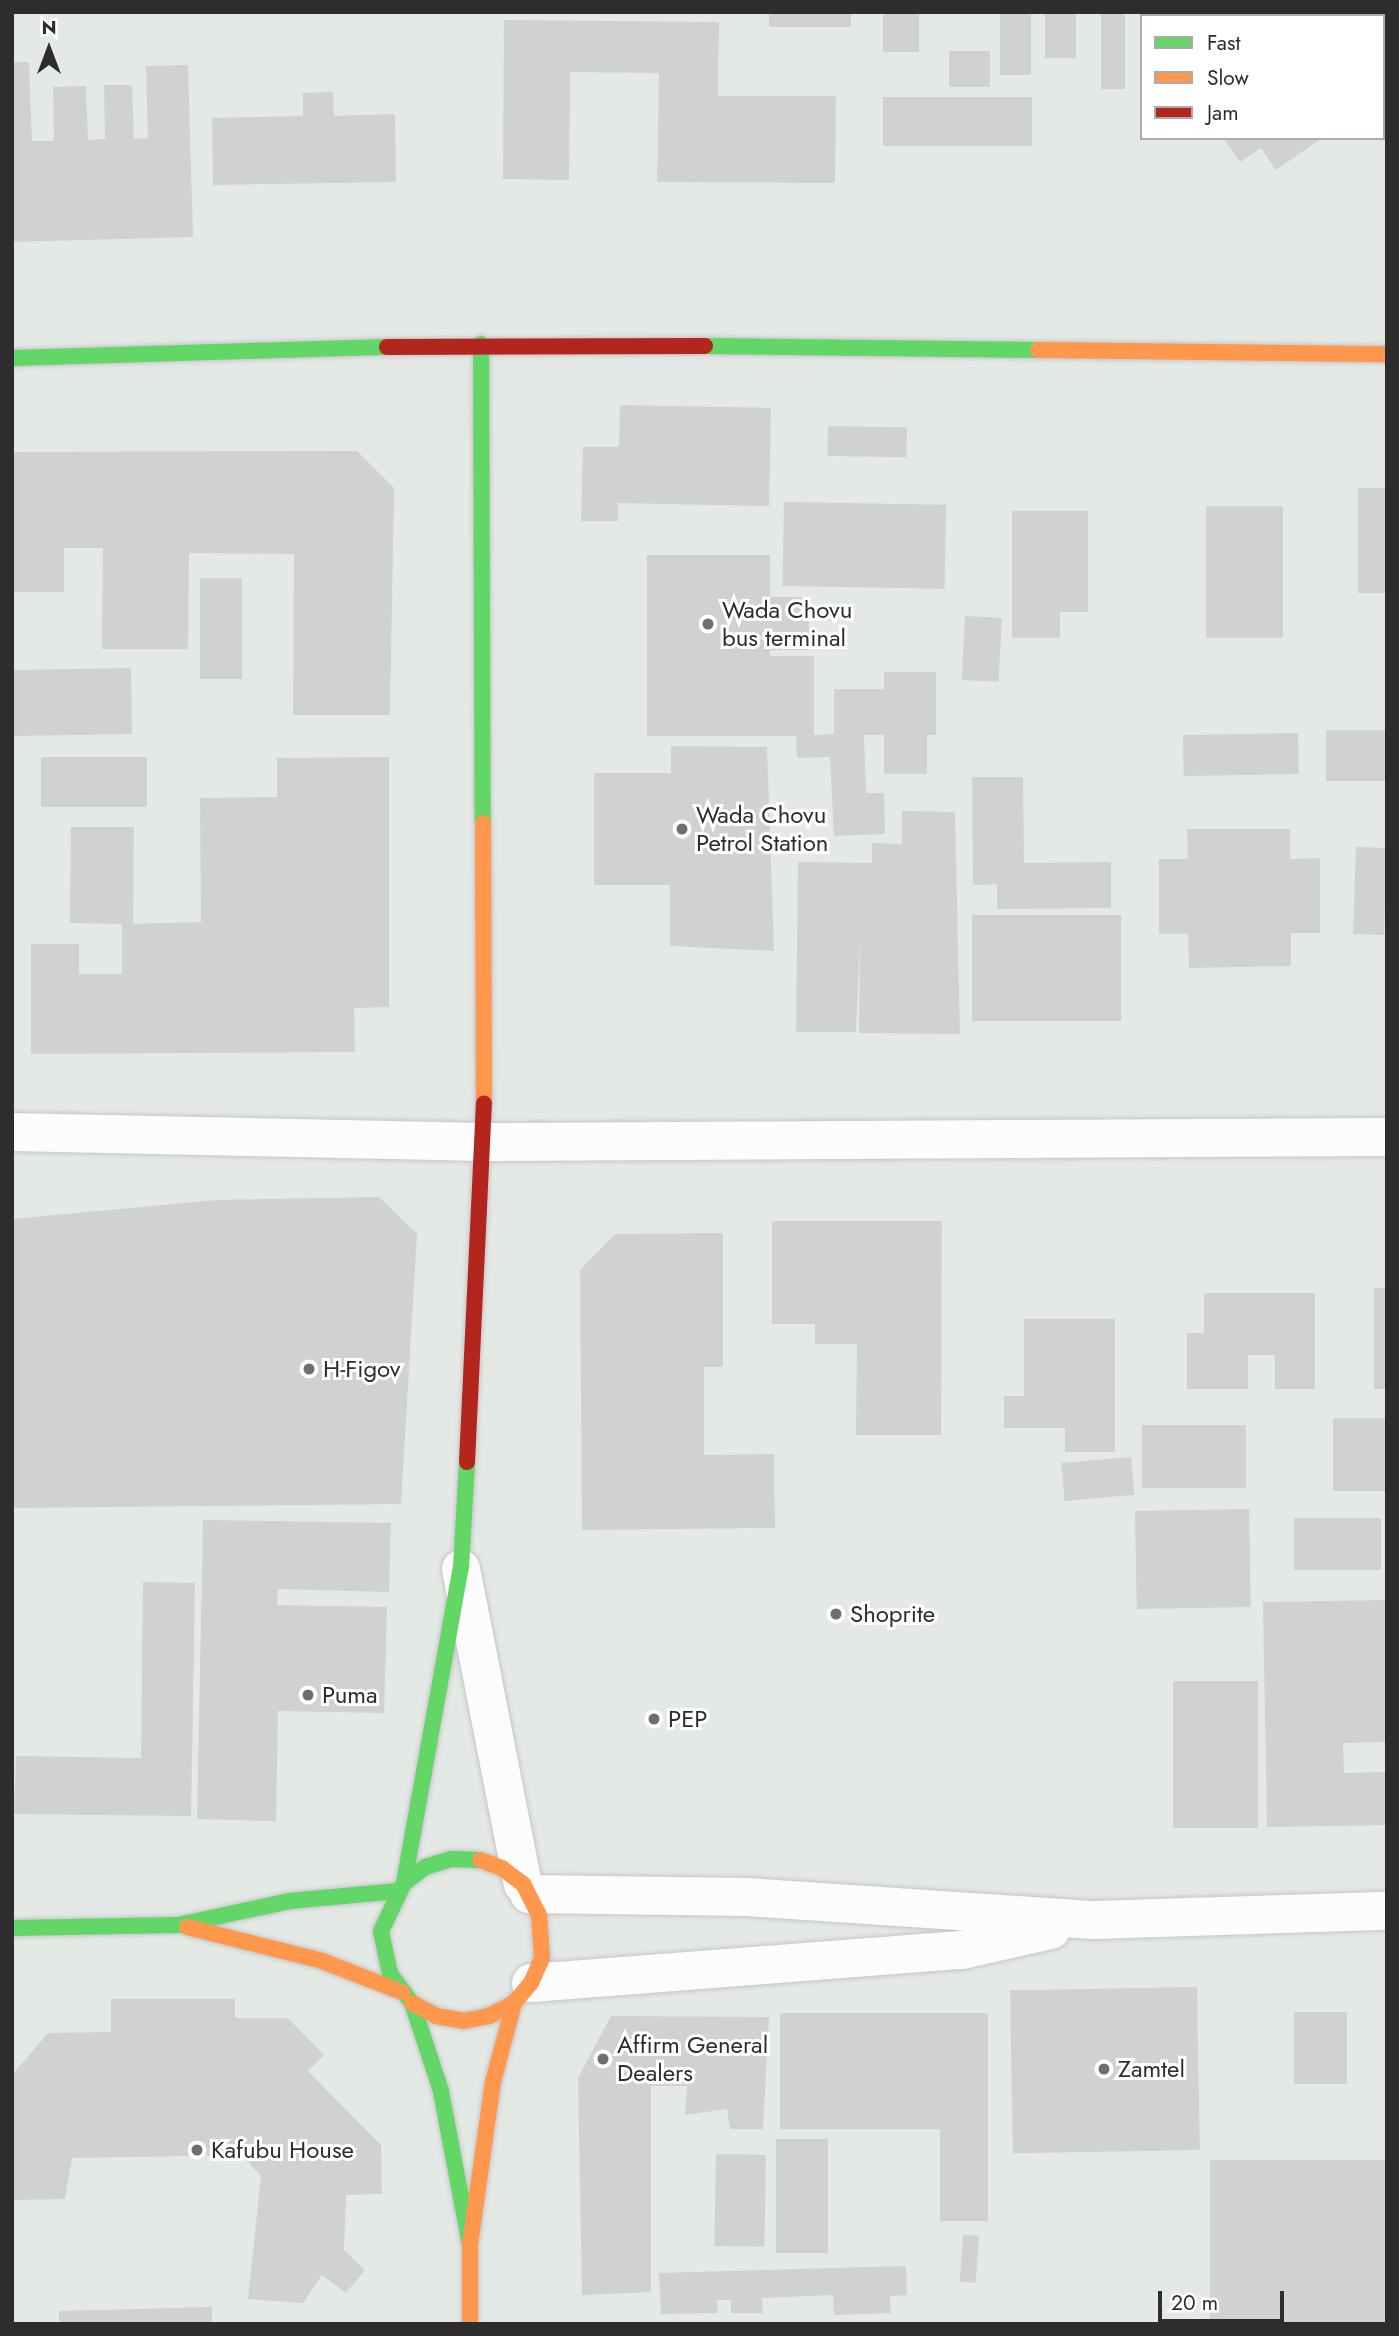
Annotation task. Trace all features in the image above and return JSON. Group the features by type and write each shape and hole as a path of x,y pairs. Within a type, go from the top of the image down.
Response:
{"street":[{"path":"12,358 481,344 1387,354"},
{"path":"470,2245 441,2091 407,1997 390,1974 381,1931 401,1887 461,1567 484,1142 481,344"},
{"path":"12,1132 484,1142 1387,1137"},
{"path":"461,1567 526,1889 544,1938 542,1958 522,1993 493,2082 470,2245 470,2324"},
{"path":"12,1928 178,1925 290,1901 401,1887 425,1867 451,1859 477,1859 502,1868 526,1889 746,1898 1094,1920 1387,1911"},
{"path":"178,1925 322,1961 407,1997 436,2016 463,2021 489,2016 522,1993 962,1950 1094,1920"}],"building":[{"path":"769,12 851,12 851,27 769,27"},
{"path":"883,12 919,12 919,52 883,52"},
{"path":"1000,12 1031,12 1031,75 1000,75"},
{"path":"1045,12 1076,12 1076,58 1045,58"},
{"path":"1101,12 1125,12 1125,89 1101,89"},
{"path":"504,20 719,22 718,96 836,96 835,183 657,182 659,73 570,72 569,180 503,179"},
{"path":"949,51 990,51 990,87 949,87"},
{"path":"12,62 29,62 32,141 54,141 53,87 86,86 88,140 105,139 104,85 132,85 134,139 148,138 146,66 188,65 193,237 12,242"},
{"path":"333,92 334,116 395,114 396,182 213,185 212,118 303,116 303,93"},
{"path":"883,97 1032,97 1032,146 883,146"},
{"path":"1224,140 1319,140 1276,170 1261,148 1240,162"},
{"path":"620,405 771,408 769,506 618,503 618,521 581,521 583,447 619,447"},
{"path":"828,426 907,427 906,457 827,456"},
{"path":"357,451 394,488 390,715 293,715 294,554 189,553 188,649 102,649 103,548 64,548 64,592 12,592 12,452"},
{"path":"1358,488 1387,488 1387,593 1358,593"},
{"path":"784,502 946,505 945,589 783,586"},
{"path":"1206,506 1283,506 1283,638 1206,638"},
{"path":"1012,511 1088,511 1088,612 1060,612 1060,638 1012,638"},
{"path":"647,555 770,555 770,597 809,597 809,650 770,650 770,656 814,656 814,735 834,734 834,689 884,689 884,672 936,672 936,735 927,735 927,774 884,774 884,735 864,735 866,793 884,793 885,834 834,836 830,757 797,758 796,736 647,736"},
{"path":"200,578 242,578 242,679 200,679"},
{"path":"965,616 1002,618 999,682 962,680"},
{"path":"131,668 132,734 13,736 12,670"},
{"path":"1326,730 1387,730 1387,781 1326,781"},
{"path":"1298,733 1299,774 1184,776 1183,735"},
{"name":"Wada Chovu Petrol Station","path":"671,746 767,747 774,951 670,946 670,885 594,885 594,773 671,773"},
{"path":"41,757 147,757 147,807 41,807"},
{"path":"389,757 389,1007 354,1008 355,1052 31,1054 31,944 79,944 79,974 122,974 122,924 70,923 71,827 134,827 133,924 201,922 200,798 277,797 277,758"},
{"path":"972,777 1023,777 1024,863 1111,862 1111,908 997,909 997,884 973,885"},
{"path":"902,811 955,812 960,1034 859,1033 860,939 856,1032 796,1032 798,862 872,863 872,843 902,844"},
{"path":"1187,829 1290,829 1290,859 1320,858 1320,933 1291,933 1291,966 1189,968 1188,934 1159,934 1159,859 1188,859"},
{"path":"1356,847 1387,848 1384,935 1353,934"},
{"path":"972,915 1121,915 1121,1021 972,1021"},
{"path":"379,1197 417,1234 401,1504 12,1508 12,1219 217,1200"},
{"path":"772,1221 942,1221 941,1435 856,1435 857,1344 815,1344 815,1324 772,1324"},
{"path":"723,1233 723,1367 704,1367 704,1455 774,1454 775,1528 582,1530 580,1270 615,1234"},
{"path":"1374,1288 1387,1288 1387,1389 1374,1389"},
{"path":"1204,1293 1315,1293 1315,1389 1275,1389 1275,1355 1248,1355 1248,1389 1187,1389 1187,1333 1204,1333"},
{"path":"1024,1319 1115,1319 1115,1452 1065,1452 1065,1428 1004,1428 1004,1396 1024,1396"},
{"path":"1333,1418 1387,1418 1387,1491 1333,1491"},
{"path":"1142,1425 1246,1425 1246,1488 1142,1488"},
{"path":"1131,1457 1134,1495 1065,1501 1061,1463"},
{"path":"1249,1509 1251,1607 1137,1609 1135,1511"},
{"path":"1294,1518 1381,1518 1381,1570 1294,1570"},
{"path":"203,1520 391,1523 389,1592 278,1589 277,1605 387,1607 384,1713 278,1711 276,1821 197,1819"},
{"path":"143,1582 195,1583 191,1816 14,1814 16,1756 141,1758"},
{"path":"1387,1600 1387,1742 1343,1743 1344,1773 1387,1772 1387,1825 1267,1827 1263,1602"},
{"path":"1173,1681 1258,1681 1258,1828 1173,1828"},
{"name":"Zamtel","path":"1197,1987 1200,2150 1013,2153 1010,1990"},
{"name":"Kafubu House","path":"111,1999 235,1999 235,2018 288,2018 324,2055 308,2071 381,2145 382,2194 346,2195 344,2250 365,2270 346,2293 322,2275 303,2303 248,2299 261,2176 242,2155 72,2158 65,2199 12,2200 12,2075 48,2033 111,2032"},
{"path":"1294,2012 1347,2012 1347,2084 1294,2084"},
{"path":"780,2013 988,2013 988,2221 940,2221 940,2129 780,2129"},
{"path":"611,2016 769,2017 763,2129 730,2129 727,2109 685,2115 687,2086 651,2086 651,2292 582,2295 578,2078"},
{"path":"776,2139 828,2139 828,2253 776,2253"},
{"path":"716,2154 766,2155 764,2247 714,2246"},
{"path":"1210,2160 1387,2160 1387,2324 1210,2324"},
{"path":"963,2235 979,2236 976,2283 960,2282"},
{"path":"906,2266 907,2295 890,2296 891,2313 834,2315 833,2295 762,2298 763,2313 731,2313 731,2300 717,2300 718,2313 661,2314 659,2273"},
{"path":"212,2307 212,2324 59,2324 59,2311"}],"traffic: fast":[{"path":"481,344 483,823"},
{"path":"705,346 1038,350"},
{"path":"12,358 387,347"},
{"path":"404,1883 461,1567 467,1462"},
{"path":"470,2245 441,2091 412,2003 390,1974 381,1931 404,1883 425,1867 451,1859 480,1860"},
{"path":"12,1928 178,1925 290,1901 398,1891"}],"traffic: slow":[{"path":"1038,350 1387,354"},
{"path":"483,823 484,1103"},
{"path":"412,2003 436,2016 463,2021 489,2016 514,2003 531,1983 542,1958 539,1915 523,1884 502,1868 480,1860"},
{"path":"187,1927 322,1961 402,1992"},
{"path":"470,2324 470,2245 493,2082 514,2003"}],"traffic: jam":[{"path":"387,347 705,346"},
{"path":"467,1462 484,1103"}],"place":[{"name":"Wada Chovu bus terminal","path":"708,624"},
{"name":"Wada Chovu Petrol Station","path":"682,829"},
{"name":"H-Figov","path":"309,1369"},
{"name":"Shoprite","path":"836,1614"},
{"name":"Puma","path":"308,1695"},
{"name":"PEP","path":"654,1719"},
{"name":"Affirm General Dealers","path":"603,2059"},
{"name":"Zamtel","path":"1104,2069"},
{"name":"Kafubu House","path":"197,2150"}]}
